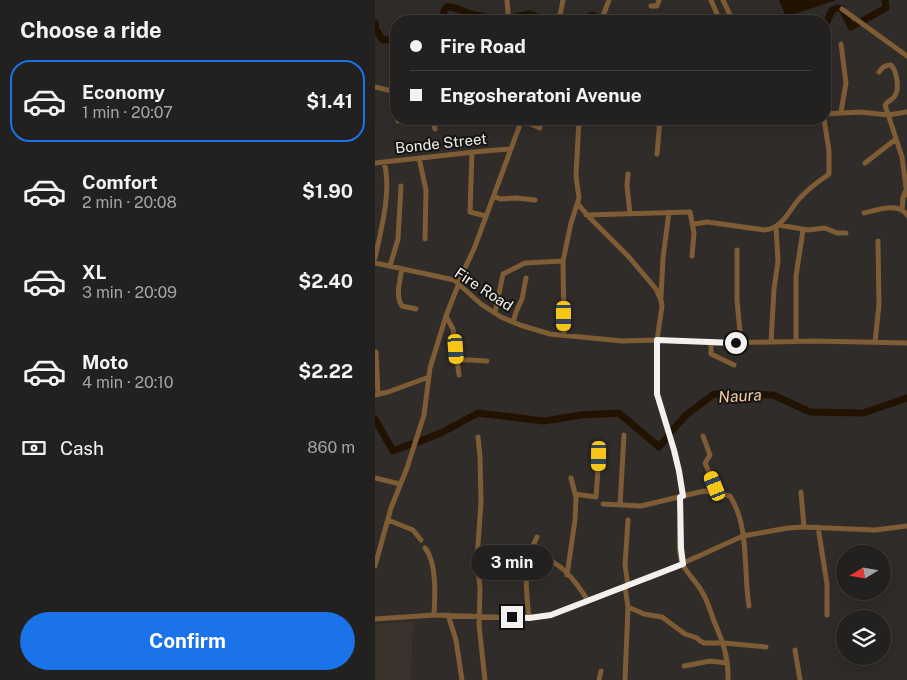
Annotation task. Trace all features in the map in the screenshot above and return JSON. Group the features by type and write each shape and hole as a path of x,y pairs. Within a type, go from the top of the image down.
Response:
{"street":[{"path":"507,0 507,13"},
{"path":"560,15 563,0"},
{"path":"603,15 609,0"},
{"path":"651,6 657,6 659,0"},
{"path":"711,0 717,15"},
{"path":"723,0 730,15"},
{"path":"842,10 907,56"},
{"path":"841,44 845,83 841,112"},
{"path":"879,72 884,66 891,65 896,74 895,95 885,106 904,169 906,193 903,198 902,210"},
{"path":"375,87 390,91"},
{"path":"831,113 841,112 888,115 907,112"},
{"path":"434,125 435,129"},
{"path":"375,566 388,520 424,415 429,377 446,316 474,249 520,125"},
{"path":"533,125 540,128"},
{"path":"565,335 563,261 571,223 579,198 576,176 579,125"},
{"path":"657,154 659,125"},
{"path":"771,342 778,226 802,196 829,174 829,152 825,125"},
{"path":"865,163 896,139"},
{"name":"Bonde Street","path":"375,163 511,149"},
{"path":"472,152 470,212 486,216"},
{"path":"419,158 426,190 427,225 425,239"},
{"path":"375,258 388,182 384,162"},
{"path":"628,174 627,186 630,214"},
{"path":"390,266 398,239 401,186"},
{"path":"494,196 500,199 535,200"},
{"path":"578,204 629,257 661,298"},
{"path":"864,213 895,208 902,210 907,215"},
{"path":"669,212 663,264 662,306 657,340 657,394 676,456 681,497 681,548 683,564 709,603 724,643 727,680"},
{"path":"587,214 690,212 695,233 692,256"},
{"path":"694,224 707,222 755,230 765,230 778,226 803,230 825,228 837,233 846,233"},
{"path":"796,342 796,276 803,230"},
{"path":"875,342 879,305 878,241"},
{"path":"737,250 737,300 741,343"},
{"path":"495,313 503,274 525,263 563,261"},
{"name":"Fire Road","path":"375,263 443,277 459,284 475,299 495,313 539,332 622,341 907,343"},
{"path":"402,269 399,302 402,306 416,309"},
{"path":"513,322 522,300 526,278"},
{"path":"446,316 453,329 459,375"},
{"path":"711,343 711,354 734,365"},
{"path":"376,352 377,394 429,377"},
{"path":"457,360 487,362"},
{"path":"620,505 624,435"},
{"path":"703,436 710,455 705,463 715,486 715,492"},
{"path":"478,437 481,499 477,558 480,589 479,616 485,680"},
{"path":"575,494 596,497 599,456"},
{"path":"375,478 400,484"},
{"path":"567,575 575,532 575,494 571,478"},
{"path":"603,504 641,506 705,491 731,497 743,536 749,606"},
{"path":"801,492 804,527"},
{"path":"388,520 413,530 421,540"},
{"path":"625,680 628,607 625,565 628,520"},
{"path":"375,619 434,614 529,618 551,615 683,564 743,536 772,530 804,527 875,530 907,528"},
{"path":"818,527 827,584 827,615"},
{"path":"529,618 526,575 529,554 537,537"},
{"path":"425,548 432,561 434,614"},
{"path":"529,554 556,564 588,601"},
{"path":"628,607 644,614 662,618 699,641 766,647"},
{"path":"448,615 456,640 462,680"},
{"path":"795,650 800,680"},
{"path":"684,666 710,660 727,663"},
{"path":"599,680 601,671"}],"shaded area":[{"path":"779,0 836,0 792,15 785,15"},
{"path":"413,621 411,680 375,680 375,624"}],"waterway":[{"path":"830,15 832,10 842,9 851,27 886,8 885,0"},
{"path":"444,15 447,7 476,15"},
{"path":"524,15 532,15"},
{"path":"375,23 376,30 383,40 390,39"},
{"name":"Naura","path":"670,433 686,415 714,394 773,395 810,412 863,413 907,398"},
{"path":"418,442 441,433 478,413 544,421 581,415 619,413 659,447 668,436"},
{"path":"375,419 393,451 411,444"}],"route":[{"path":"512,617 529,618 551,615 683,564 681,559 680,497 683,496 674,450 657,394 657,340 736,343"}]}
